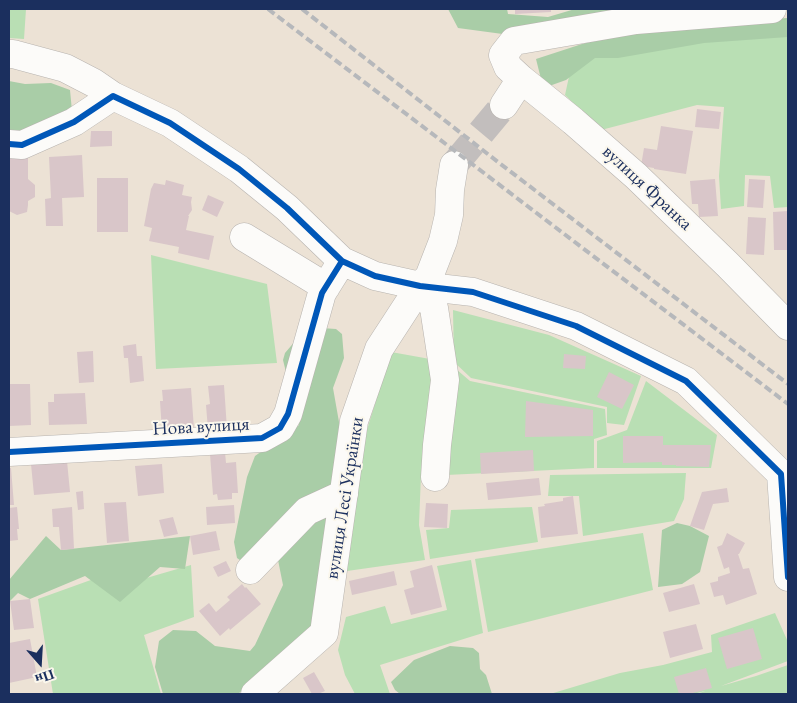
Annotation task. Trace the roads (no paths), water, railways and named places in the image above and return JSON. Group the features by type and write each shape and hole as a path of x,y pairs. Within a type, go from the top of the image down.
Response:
{"street":[{"name":"вулиця Франка","path":"772,9 636,20 514,41 503,55 508,67 636,176 788,326"},
{"path":"9,54 65,68 94,83 113,96 170,124 239,169 286,208 342,261 375,276 425,282 473,292 576,326 686,381 781,474 788,577"},
{"path":"504,105 521,79"},
{"path":"9,144 22,144 74,122 113,96"},
{"name":"вулиця Лесі Українки","path":"256,694 324,633 354,421 379,349 425,282 443,241 449,215 454,165"},
{"path":"244,237 324,290"},
{"name":"Нова вулиця","path":"9,452 262,438 280,428 288,414 324,290 342,261"},
{"path":"425,282 434,308 445,380 434,477"},
{"path":"250,570 307,511 344,494"}],"tunnel":[{"path":"454,165 504,105"}],"railway":[{"path":"268,9 788,404"},
{"path":"302,9 788,384"}]}
